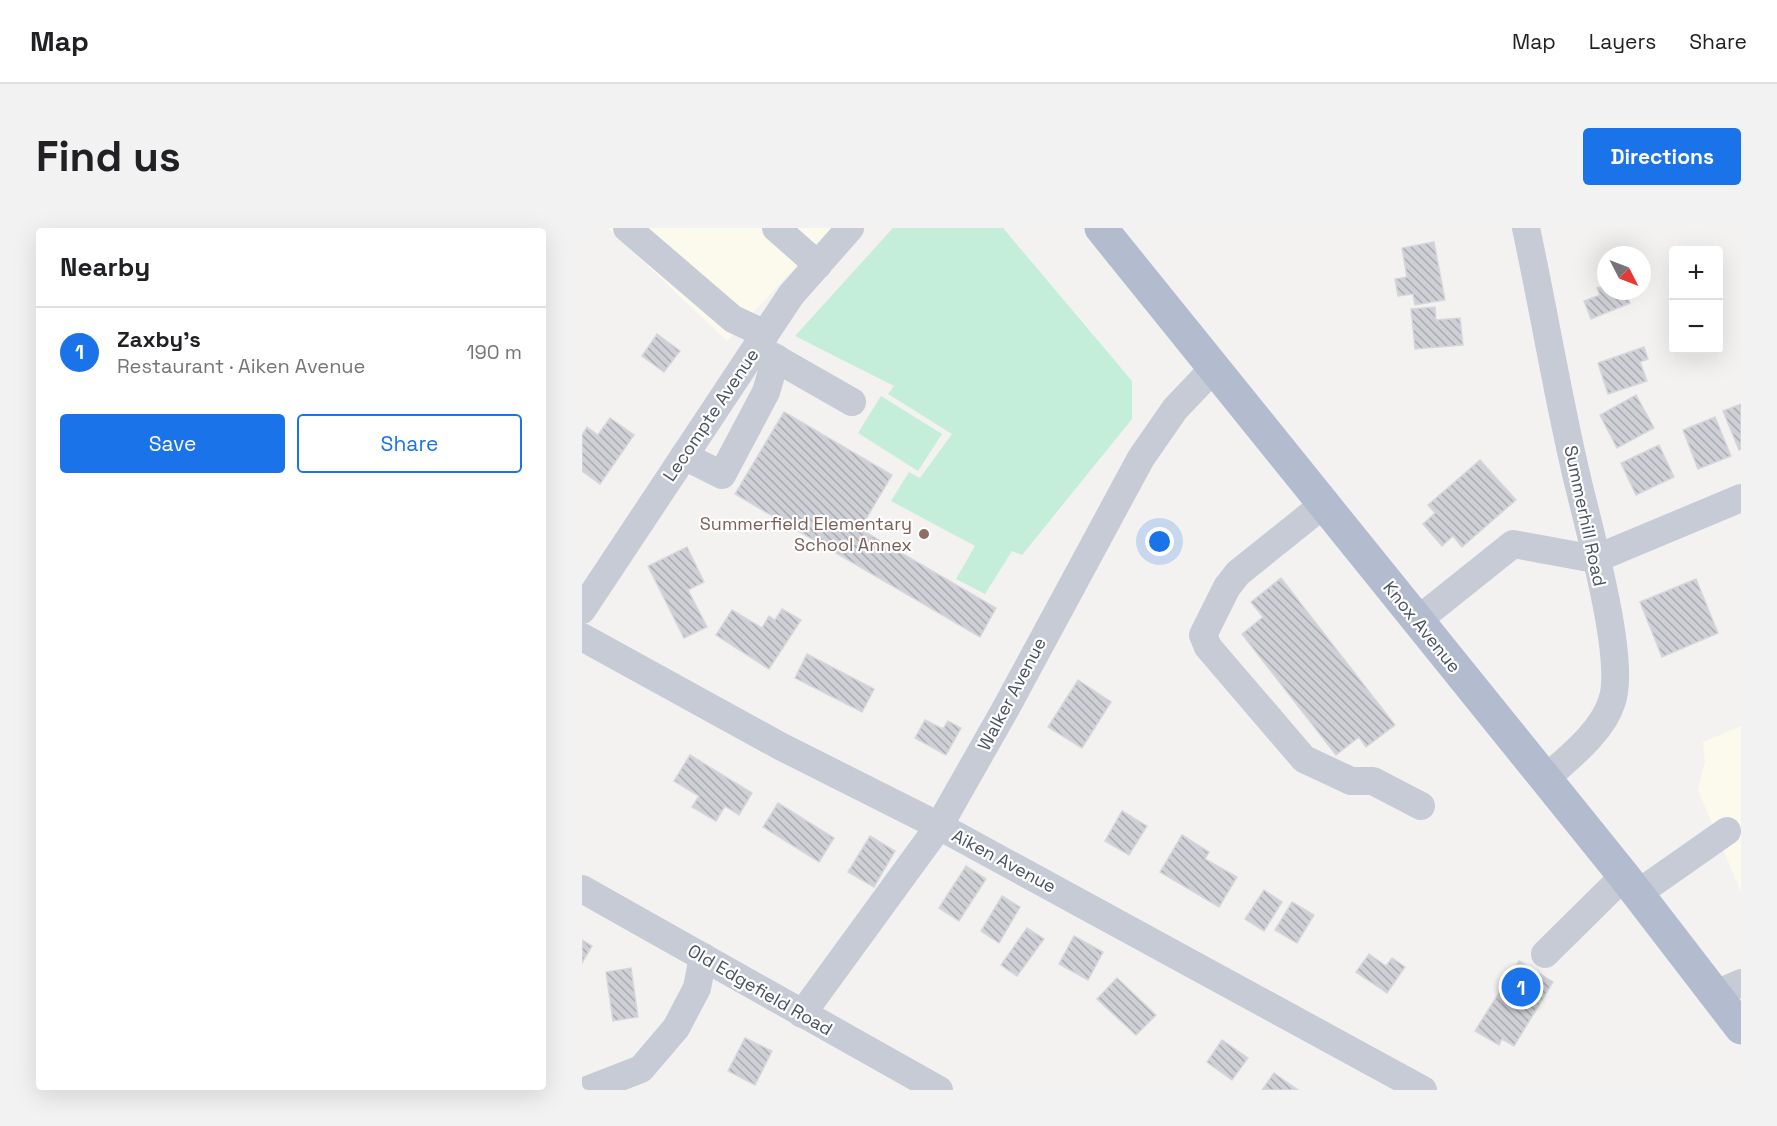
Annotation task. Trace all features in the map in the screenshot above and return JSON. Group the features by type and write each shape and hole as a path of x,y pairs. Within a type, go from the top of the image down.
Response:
{"main road":[{"name":"Knox Avenue","path":"1101,228 1418,620 1544,780 1631,885 1729,989 1741,1028"}],"street":[{"path":"627,228 766,347 852,402"},
{"path":"776,228 818,265"},
{"name":"Lecompte Avenue","path":"582,610 684,456 766,347 791,296 850,228"},
{"name":"Summerhill Road","path":"1526,228 1612,637 1615,684 1612,701 1603,720 1544,780"},
{"path":"684,456 722,475 766,392 766,347"},
{"name":"Walker Avenue","path":"802,1014 939,826 1006,708 1141,458 1175,408 1213,369"},
{"path":"1418,620 1513,544 1595,559 1741,498"},
{"path":"1324,504 1238,573 1227,587 1203,635 1208,647 1304,759 1351,781 1373,781 1421,806"},
{"name":"Aiken Avenue","path":"582,637 780,746 939,826 1423,1090"},
{"path":"1545,954 1631,885 1726,831"},
{"name":"Old Edgefield Road","path":"582,889 939,1090"},
{"path":"586,1090 641,1069 676,1028 697,988 703,957"}],"shaded area":[{"path":"608,228 831,228 727,341"},
{"path":"1741,726 1741,892 1698,790 1705,761 1703,742"}],"green space":[{"path":"893,228 1003,228 1132,381 1132,419 1022,555 1012,551 985,594 956,579 975,546 891,501 909,472 920,478 952,434 888,394 894,386 795,336"},
{"path":"881,396 942,434 918,471 858,433"}],"building":[{"path":"1434,242 1445,300 1415,305 1413,294 1398,296 1395,279 1407,277 1402,248"},
{"path":"1597,296 1597,300 1629,300 1630,303 1591,319 1584,301"},
{"path":"1435,307 1436,320 1460,318 1463,345 1415,349 1411,309"},
{"path":"657,334 680,351 664,372 642,356"},
{"path":"1644,347 1648,359 1640,362 1647,381 1608,394 1598,363"},
{"path":"1636,395 1654,428 1617,448 1600,415"},
{"path":"1741,404 1741,449 1739,450 1723,411"},
{"path":"784,412 892,475 860,529 996,608 980,637 735,494"},
{"path":"1715,417 1731,456 1698,469 1683,430"},
{"path":"610,418 634,435 600,484 582,471 582,435 587,427 598,435"},
{"path":"1659,445 1674,477 1636,495 1621,463"},
{"path":"1480,460 1516,500 1462,547 1453,536 1442,546 1423,524 1435,513 1428,505"},
{"path":"687,547 704,582 688,590 707,627 684,638 648,566"},
{"path":"1281,578 1395,725 1366,747 1359,737 1336,755 1242,634 1263,617 1251,602"},
{"path":"1696,579 1718,633 1662,657 1640,602"},
{"path":"782,609 801,620 769,669 716,635 732,610 762,628 769,616 775,620"},
{"path":"807,654 874,689 862,712 795,678"},
{"path":"1078,680 1111,702 1082,748 1048,727"},
{"path":"925,720 943,729 948,721 961,728 946,755 915,738"},
{"path":"690,755 752,793 739,815 725,806 716,821 692,807 699,796 674,781"},
{"path":"778,803 834,838 819,862 763,827"},
{"path":"1122,811 1147,826 1129,855 1105,841"},
{"path":"1182,835 1209,852 1205,859 1237,877 1219,907 1160,872"},
{"path":"870,836 895,851 874,887 848,872"},
{"path":"966,866 986,879 959,921 939,908"},
{"path":"1264,890 1282,902 1264,931 1245,919"},
{"path":"1002,896 1020,907 999,943 981,931"},
{"path":"1292,902 1314,915 1297,943 1275,930"},
{"path":"1027,928 1044,939 1017,976 1001,965"},
{"path":"1074,936 1103,952 1088,980 1059,964"},
{"path":"582,940 592,946 582,963"},
{"path":"1369,954 1386,966 1392,958 1405,967 1387,993 1356,972"},
{"path":"1519,961 1553,982 1514,1046 1502,1039 1499,1045 1475,1031"},
{"path":"631,968 638,1017 613,1021 606,972"},
{"path":"1117,978 1156,1015 1136,1035 1097,999"},
{"path":"745,1038 772,1051 755,1085 728,1071"},
{"path":"1222,1040 1248,1058 1232,1080 1207,1062"},
{"path":"1274,1073 1298,1090 1262,1090"}],"place":[{"name":"Summerfield Elementary School Annex","path":"924,534"},
{"name":"Zaxby's","path":"1521,987"}]}
